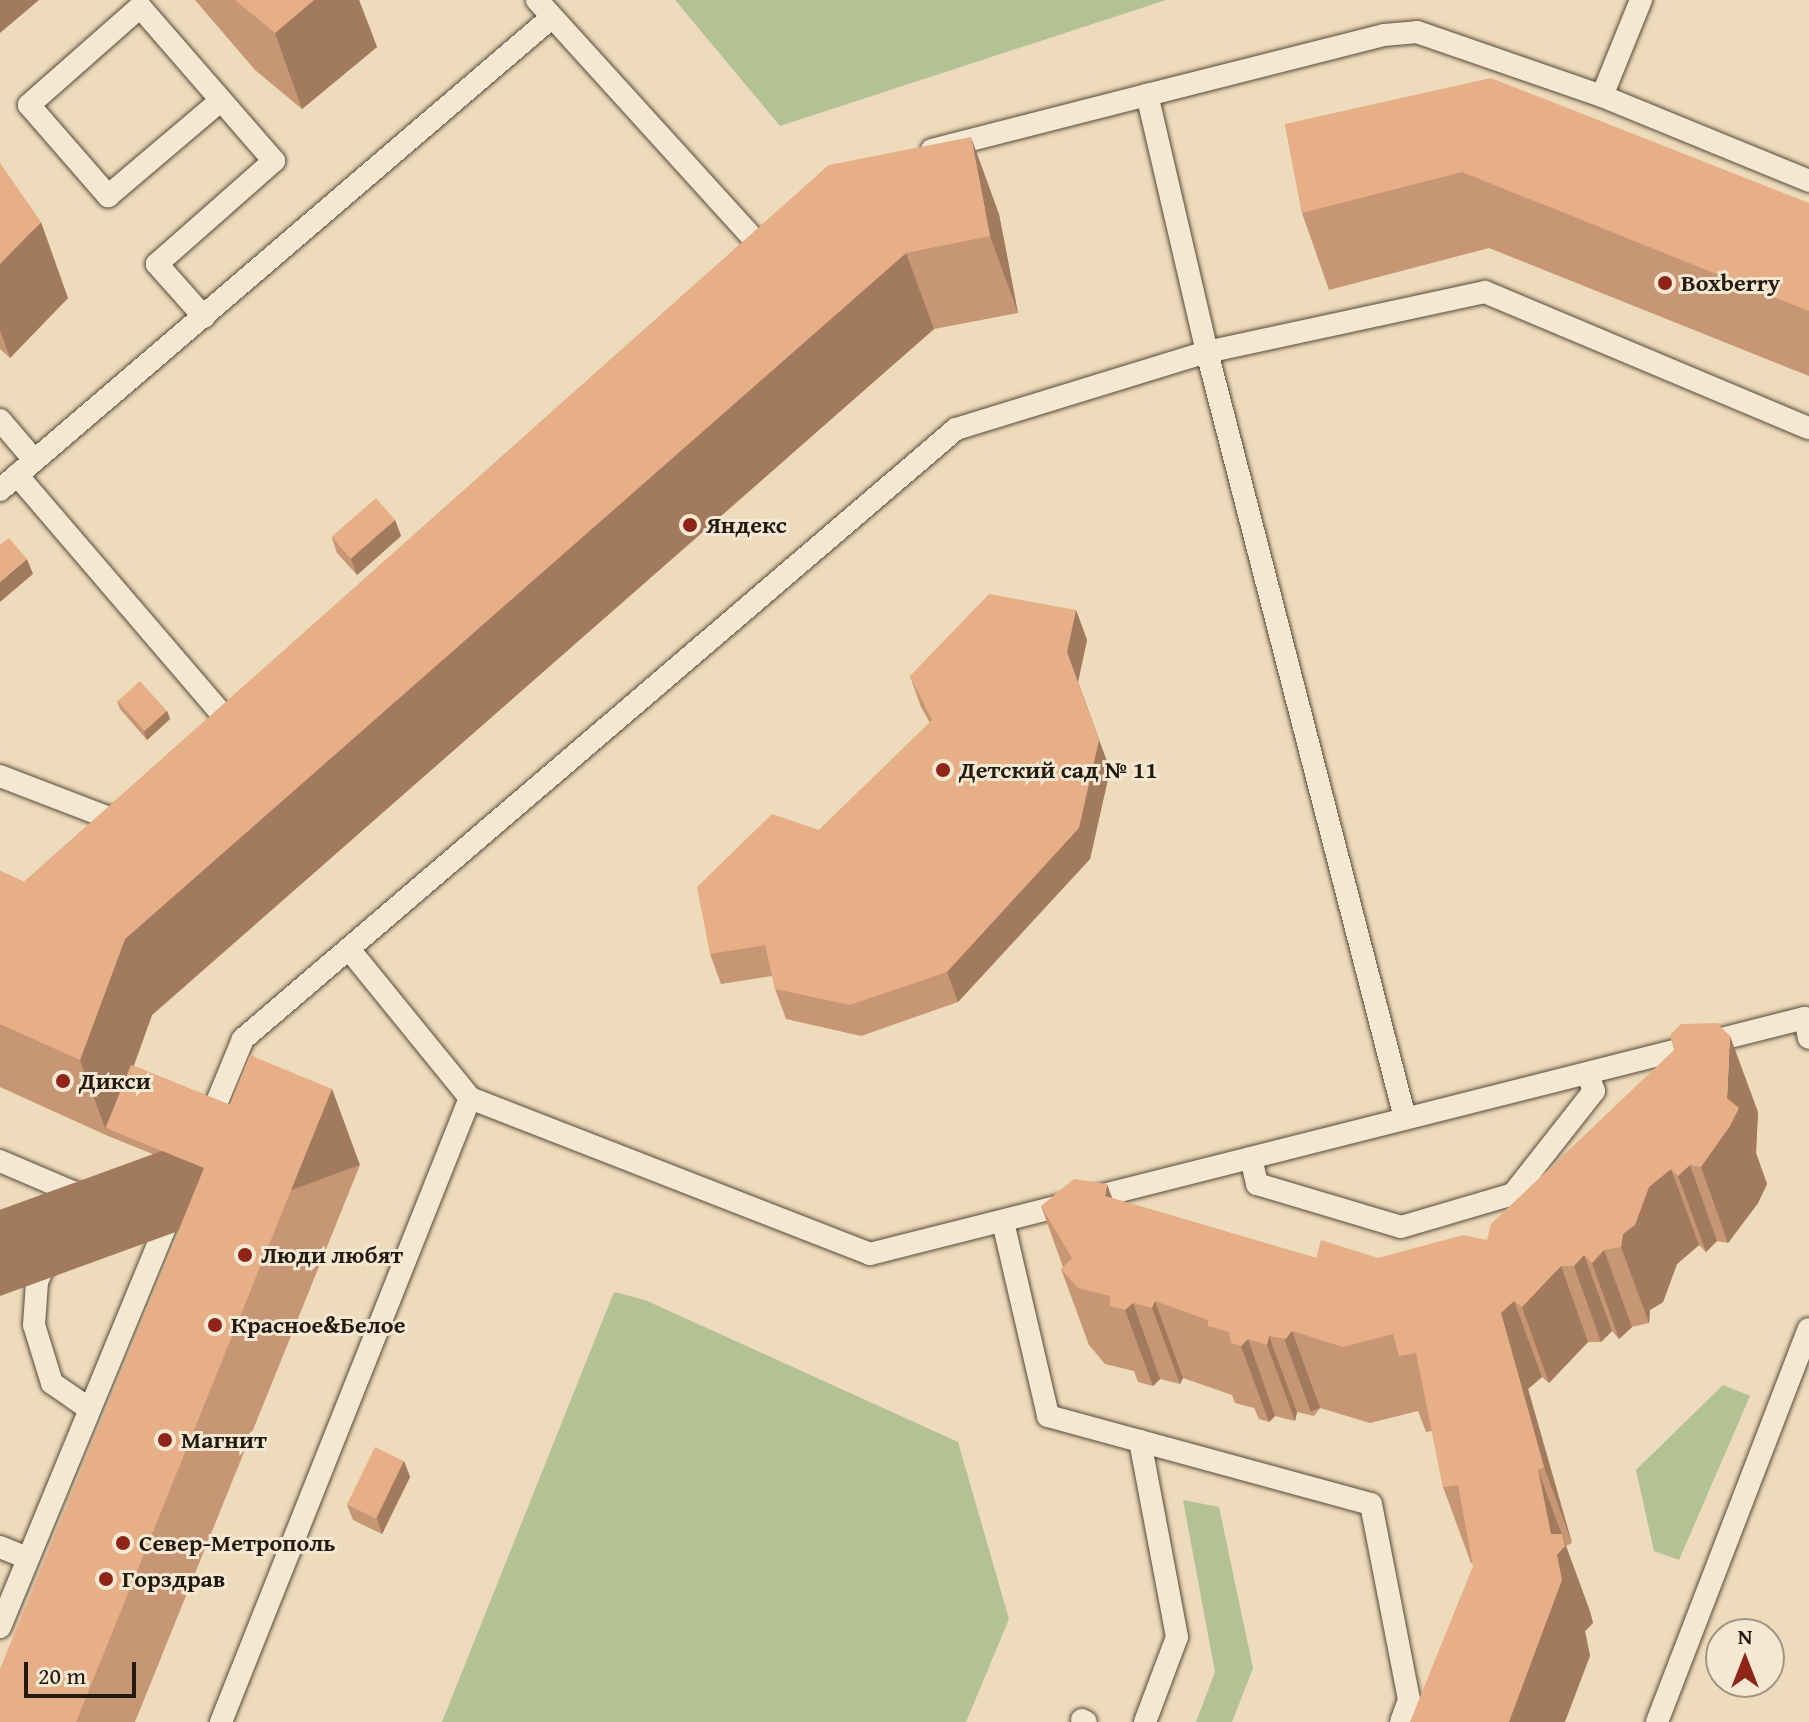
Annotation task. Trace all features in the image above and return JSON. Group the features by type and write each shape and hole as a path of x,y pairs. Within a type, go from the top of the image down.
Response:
{"lane":[{"path":"1602,96 1641,0"},
{"path":"204,317 157,264 274,161 221,100 140,7 29,105 108,196 221,100"},
{"path":"242,738 8,482 204,317 545,8 784,272"},
{"path":"907,164 960,139 1384,35 1417,32 1602,96 1809,181"},
{"path":"1147,95 1207,352 1405,1118"},
{"path":"0,1627 243,1039 956,429 1207,352 1485,292 1809,428"},
{"path":"0,420 34,460"},
{"path":"0,776 107,817 147,814"},
{"path":"349,949 470,1098 870,1254 1587,1073 1808,1024"},
{"path":"1251,1158 1257,1184 1401,1227 1513,1194 1594,1091 1587,1073"},
{"path":"221,1722 470,1098"},
{"path":"0,1161 162,1230"},
{"path":"74,1192 33,1304 52,1383 88,1408"},
{"path":"1003,1222 1048,1416 1371,1504 1409,1700 1401,1722"},
{"path":"1657,1722 1809,1329"},
{"path":"1140,1441 1177,1637 1145,1722"},
{"path":"0,1547 27,1558"}],"green space":[{"path":"675,0 1166,0 780,126"},
{"path":"614,1292 645,1300 958,1442 1009,1619 966,1722 442,1722"},
{"path":"1723,1385 1750,1396 1679,1560 1654,1551 1636,1470"},
{"path":"1183,1500 1219,1507 1253,1668 1232,1722 1196,1722 1215,1672"}],"building":[{"path":"235,0 314,0 275,33"},
{"path":"1491,78 1809,203 1809,311 1462,172 1302,213 1285,124"},
{"path":"971,137 990,236 906,253 125,939 80,1060 0,1024 0,871 24,882 829,165"},
{"path":"0,163 41,222 0,264"},
{"path":"376,498 395,520 350,559 331,537"},
{"path":"9,538 27,559 0,582 0,545"},
{"path":"989,594 1076,610 1067,652 1099,740 1079,828 947,972 850,1005 775,989 765,945 710,954 697,887 772,814 819,830 932,720 910,676"},
{"path":"140,681 167,711 144,731 118,701"},
{"path":"1717,1023 1730,1036 1727,1098 1739,1108 1701,1167 1690,1165 1678,1176 1671,1169 1649,1187 1635,1225 1623,1234 1621,1247 1604,1250 1592,1263 1584,1255 1574,1266 1561,1266 1522,1307 1514,1301 1501,1313 1544,1467 1538,1470 1551,1534 1562,1534 1565,1546 1557,1555 1562,1580 1509,1722 1410,1722 1473,1566 1458,1485 1443,1487 1416,1353 1399,1356 1393,1334 1343,1347 1292,1331 1286,1339 1269,1336 1267,1345 1248,1339 1241,1346 1231,1343 1229,1332 1208,1326 1208,1320 1155,1301 1152,1308 1133,1303 1125,1310 1110,1306 1110,1296 1078,1288 1061,1269 1072,1258 1041,1206 1074,1179 1107,1184 1105,1196 1316,1258 1321,1240 1378,1258 1463,1235 1487,1240 1491,1224 1674,1050 1670,1035 1681,1024"},
{"path":"250,1055 332,1089 76,1722 0,1722 0,1669"},
{"path":"131,1065 230,1105 205,1168 106,1128"},
{"path":"375,1447 404,1461 376,1519 347,1505"}],"place":[{"name":"Boxberry","path":"1665,283"},
{"name":"Яндекс","path":"690,525"},
{"name":"Детский сад № 11","path":"943,770"},
{"name":"Дикси","path":"63,1081"},
{"name":"Люди любят","path":"245,1255"},
{"name":"Красное&Белое","path":"215,1325"},
{"name":"Магнит","path":"165,1440"},
{"name":"Север-Метрополь","path":"123,1543"},
{"name":"Горздрав","path":"106,1579"}]}
